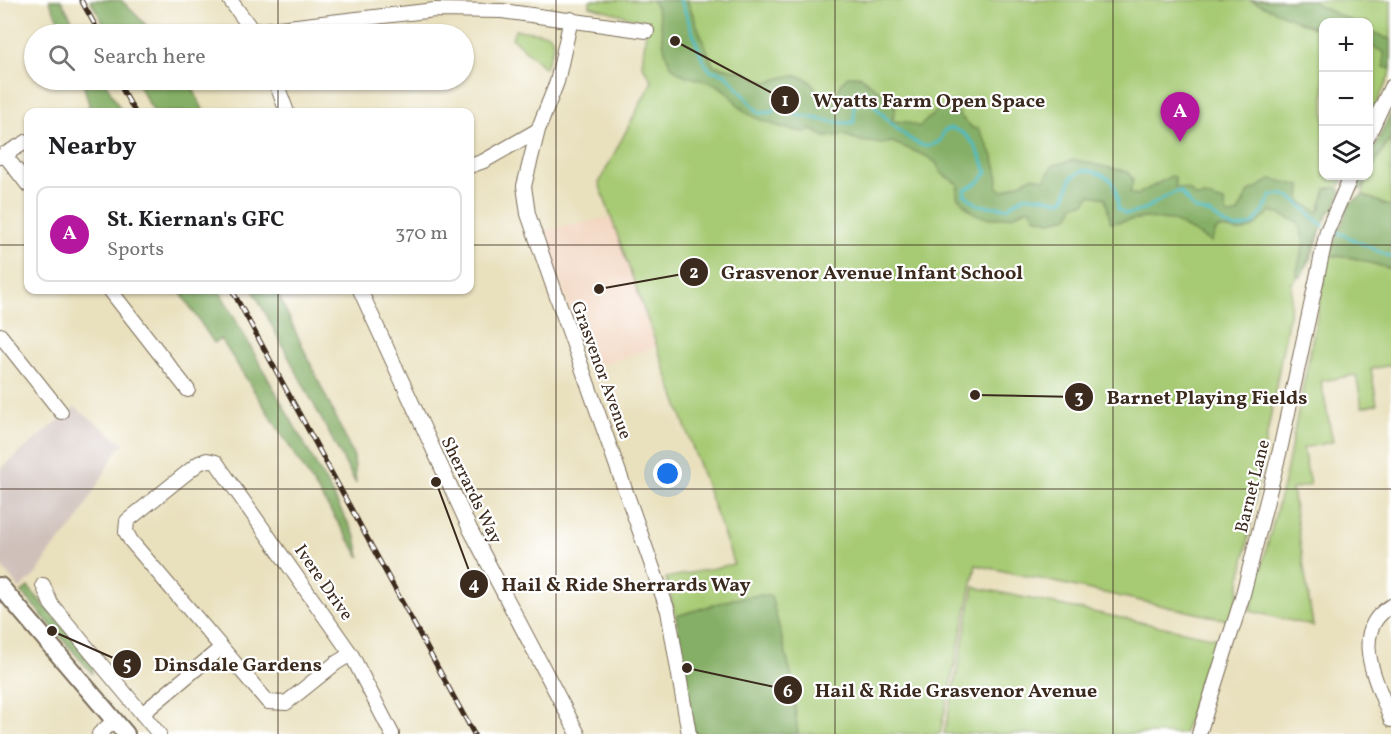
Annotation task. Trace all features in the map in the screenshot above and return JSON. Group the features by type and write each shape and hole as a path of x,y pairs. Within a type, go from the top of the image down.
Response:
{"main road":[{"path":"0,586 126,734"}],"street":[{"path":"230,0 247,24"},
{"path":"325,24 435,10 502,11 647,31"},
{"name":"Grasvenor Avenue","path":"572,19 557,82 526,169 523,191 528,214 668,611 675,638 689,734"},
{"path":"1373,126 1391,87"},
{"path":"278,90 285,108"},
{"path":"474,164 520,143 538,130"},
{"path":"24,143 2,155 24,180"},
{"name":"Barnet Lane","path":"1199,734 1242,598 1274,473 1329,226 1349,180"},
{"path":"113,294 188,390"},
{"name":"Sherrards Way","path":"362,294 470,529 578,734"},
{"path":"0,335 61,412"},
{"name":"Ivere Drive","path":"221,648 131,541 125,528 131,516 199,463 212,460 223,469 351,654 392,734"},
{"path":"43,585 51,604 159,734"},
{"path":"1391,606 1374,621 1368,646 1375,677 1391,720"},
{"path":"142,714 221,648 264,699 279,705 289,702 336,663 351,654"},
{"path":"87,687 105,671"},
{"path":"99,734 114,721"}],"shaded area":[{"path":"612,217 656,347 591,368 541,231"},
{"path":"75,407 124,444 116,452 76,523 52,549 37,573 20,589 0,565 0,469"}],"green space":[{"path":"49,0 61,0 74,24 60,24"},
{"path":"90,0 121,0 145,24 104,24"},
{"path":"590,0 1391,0 1391,72 1373,112 1373,18 1319,18 1319,180 1342,180 1326,219 1322,217 1319,235 1309,262 1292,283 1291,304 1233,621 976,565 940,734 694,734 681,638 666,578 734,564 599,183 652,81 642,65 647,22 590,6"},
{"path":"652,0 687,0 713,65 744,72 765,82 789,76 805,78 814,86 822,99 832,103 844,79 848,76 861,76 896,107 892,121 906,122 919,127 940,108 956,108 961,117 974,129 978,128 982,135 995,163 997,187 1003,191 1032,177 1045,179 1053,165 1075,160 1128,172 1133,180 1130,193 1137,195 1171,176 1175,177 1175,187 1189,190 1196,197 1205,196 1224,202 1227,215 1237,214 1249,192 1272,179 1301,186 1300,202 1319,212 1326,189 1335,187 1341,191 1334,210 1328,212 1301,277 1296,275 1304,242 1298,222 1271,211 1247,230 1217,229 1211,242 1172,220 1144,218 1111,223 1105,198 1090,195 1085,203 1075,204 1068,217 1051,221 1035,217 1030,208 1012,216 987,218 975,213 963,203 957,196 958,184 942,174 936,163 928,157 892,142 882,144 861,141 844,135 825,137 810,129 808,132 774,125 748,114 725,90 717,85 686,76 676,70 667,58 659,17"},
{"path":"1250,0 1313,0 1317,5 1345,18 1319,18 1319,30"},
{"path":"515,30 549,34 553,46 545,68 512,38"},
{"path":"1373,32 1391,40 1391,69 1384,67 1384,52 1373,47"},
{"path":"85,90 110,90 120,108 88,108"},
{"path":"141,90 194,90 202,108 152,108"},
{"path":"1391,112 1391,138 1373,166 1373,151"},
{"path":"1391,138 1391,207 1363,195 1366,180 1373,180 1373,167"},
{"path":"1358,180 1367,180 1363,188 1357,190 1354,185"},
{"path":"1363,195 1391,207 1391,269 1354,258 1329,255 1350,203"},
{"path":"1329,255 1354,258 1391,269 1391,365 1371,369 1377,404 1362,407 1356,375 1321,381 1333,442 1303,448 1310,485 1292,489 1313,626 1250,611 1285,478"},
{"path":"182,294 221,294 356,537 360,557 221,339 214,343"},
{"path":"255,294 278,294 354,457 356,484"},
{"path":"28,587 94,663 92,673 22,592"},
{"path":"974,587 1221,639 1213,664 1205,663 1184,734 944,734"},
{"path":"759,595 771,596 791,674 798,734 694,734 676,616 733,599"}],"waterway":[{"path":"679,0 703,61 710,70 725,74 759,113 773,112 778,102 792,107 795,115 841,123 854,122 854,105 859,92 865,91 892,124 911,140 920,144 931,146 940,141 944,131 950,128 964,134 974,144 987,172 980,181 965,190 964,194 978,205 1008,208 1027,196 1060,201 1065,198 1071,178 1083,170 1100,174 1111,180 1116,192 1118,209 1126,214 1141,211 1180,191 1194,209 1211,214 1227,226 1236,228 1252,225 1263,212 1271,196 1279,194 1293,199 1324,226"},
{"path":"1333,230 1391,257"}],"railway":[{"path":"81,0 94,24"},
{"path":"123,90 133,108"},
{"path":"234,294 474,734"}],"place":[{"name":"Wyatts Farm Open Space","path":"675,41"},
{"name":"St. Kiernan's GFC","path":"1180,142"},
{"name":"Grasvenor Avenue Infant School","path":"599,289"},
{"name":"Barnet Playing Fields","path":"975,395"},
{"name":"Hail & Ride Sherrards Way","path":"436,482"},
{"name":"Dinsdale Gardens","path":"52,631"},
{"name":"Hail & Ride Grasvenor Avenue","path":"687,668"}]}
